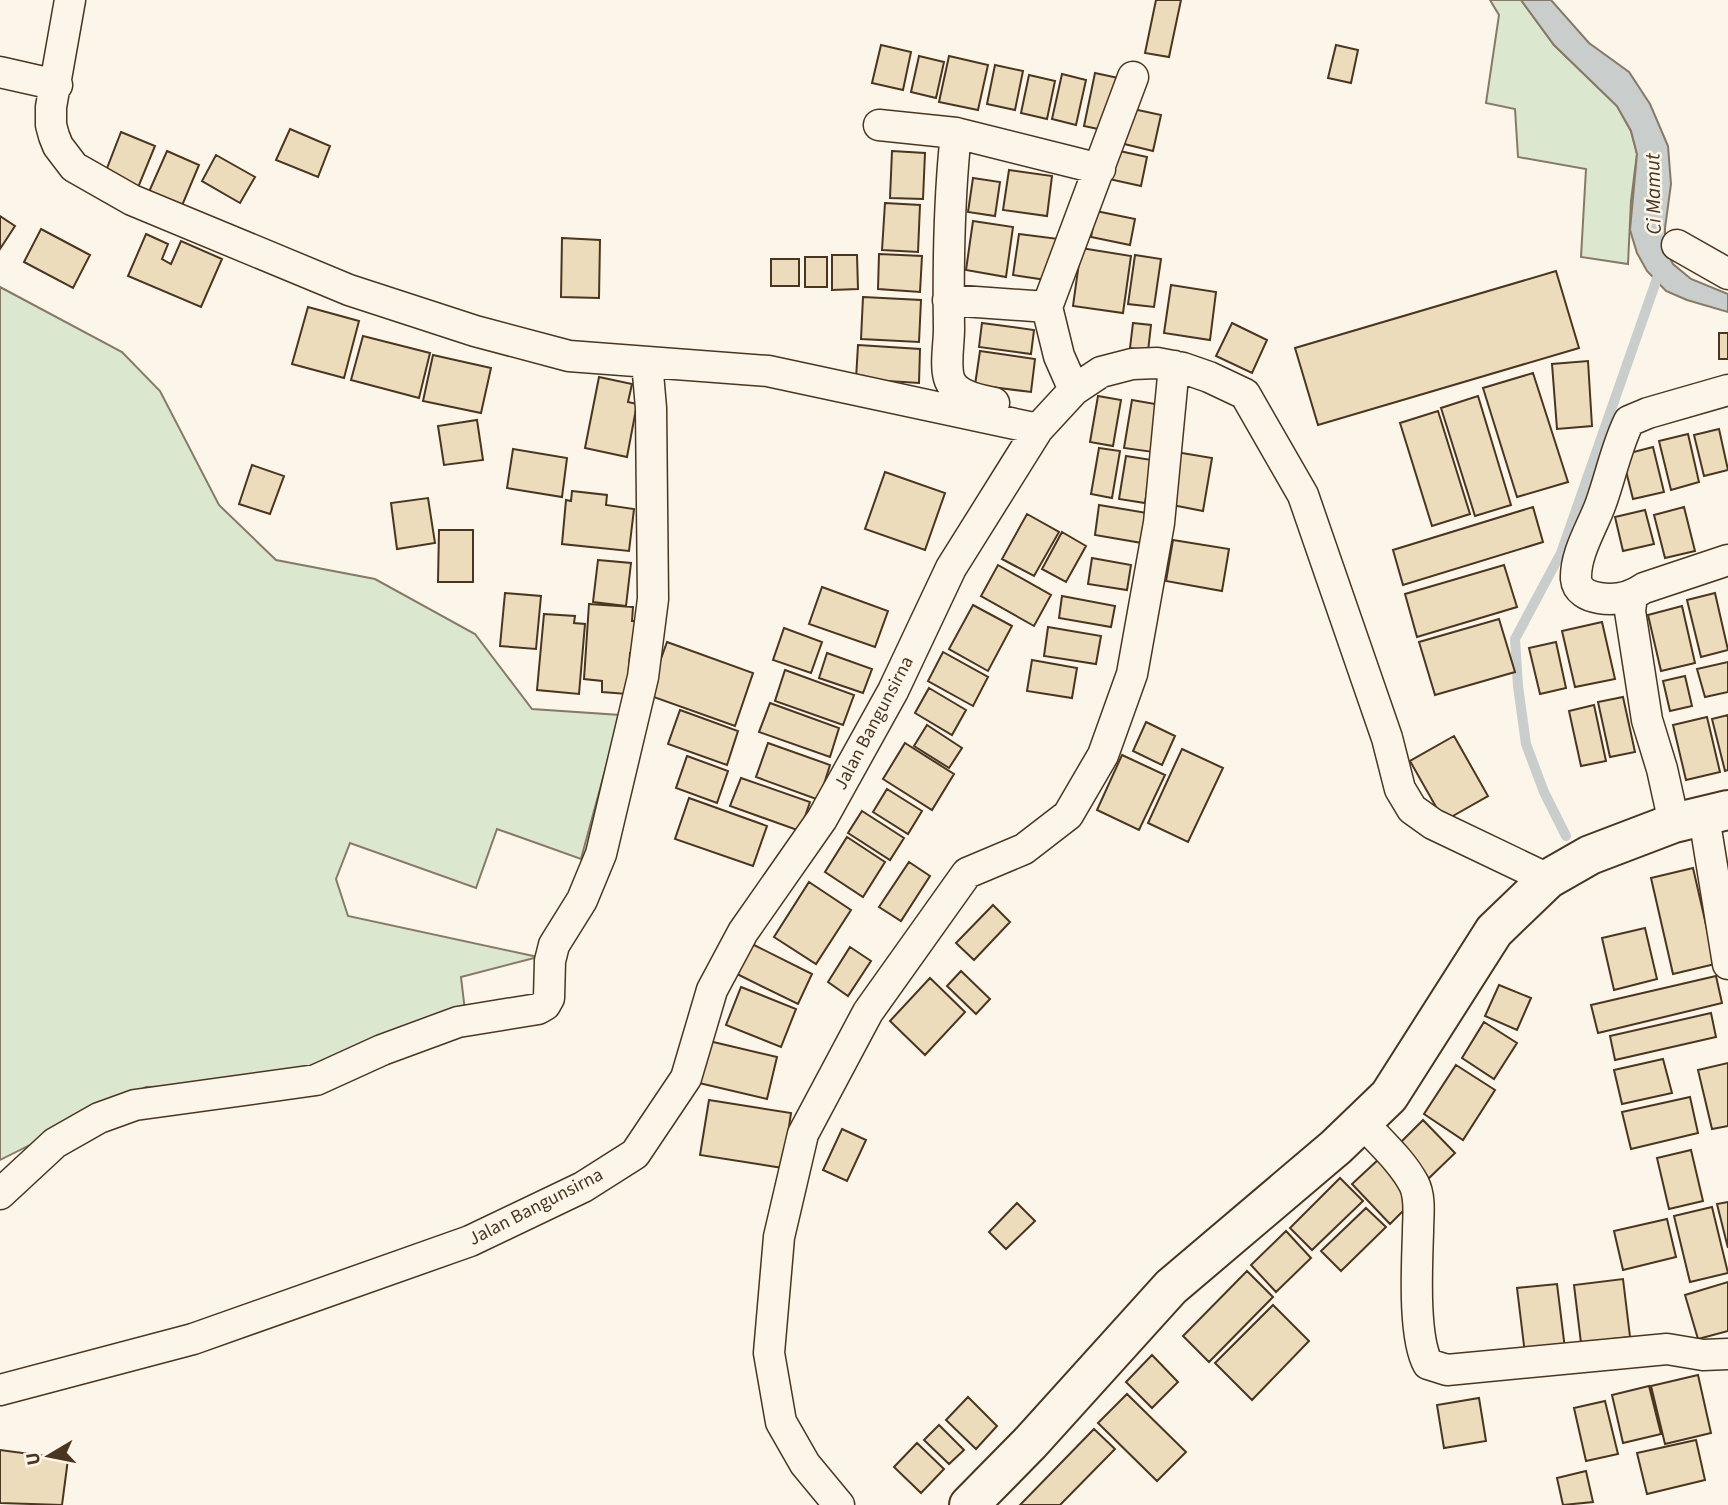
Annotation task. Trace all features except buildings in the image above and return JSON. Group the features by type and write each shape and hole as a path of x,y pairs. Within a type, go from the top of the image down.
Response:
{"highway":[{"path":"969,1505 1030,1443 1171,1287 1336,1147 1389,1097 1494,931 1548,879 1590,855 1702,817"}],"street":[{"path":"70,0 51,107 51,125 64,156 74,167 132,200 349,290 475,331 569,356 768,371 1044,423"},
{"path":"0,72 57,85"},
{"path":"1074,390 1059,356 1047,307 1133,77"},
{"path":"879,125 956,134 1100,169"},
{"path":"956,134 948,300 949,379 958,390 972,398 1044,423"},
{"path":"1677,245 1728,274"},
{"path":"948,300 1047,307"},
{"path":"0,1194 55,1143 99,1118 135,1105 316,1080 382,1049 458,1022 538,1009 545,1005 549,998 550,961 554,946 582,900 601,854 643,677 653,599 651,408 647,362"},
{"name":"Jalan Bangunsirna","path":"0,1390 193,1339 470,1241 583,1187 635,1154 686,1079 712,990 743,932 822,820 893,691 951,568 1044,423 1074,390 1101,372 1132,364 1157,363 1209,377 1245,394 1303,495 1387,738 1400,789 1412,809 1454,835 1548,879"},
{"path":"839,1505 805,1464 781,1422 769,1353 779,1237 803,1134 868,1012 967,873 1024,849 1068,815 1103,755 1132,674 1159,523 1174,366"},
{"path":"1728,390 1629,421 1618,445 1601,502 1580,556 1576,581 1580,590 1590,596 1602,599 1632,596 1644,587 1728,561"},
{"path":"1632,596 1630,611 1647,720 1662,768 1702,817 1728,964"},
{"path":"1362,1122 1414,1185 1419,1204 1421,1352 1429,1364 1447,1370 1667,1349 1703,1355 1728,1354"}],"green space":[{"path":"1490,0 1521,0 1554,45 1617,106 1631,131 1637,154 1631,201 1628,264 1581,257 1586,169 1518,157 1515,109 1486,103 1499,15"},
{"path":"0,287 122,352 160,391 219,505 276,560 375,579 475,634 532,709 620,715 581,859 497,829 476,888 350,843 336,879 348,916 538,957 461,977 465,1011 413,1023 315,1065 195,1086 146,1087 0,1160"}],"water":[{"name":"Ci Mamut","path":"1521,0 1551,0 1589,43 1629,72 1650,104 1668,146 1671,184 1665,248 1673,264 1691,279 1728,294 1728,312 1666,291 1647,271 1637,253 1630,230 1637,154 1631,131 1617,106 1554,45"}],"waterway":[{"path":"1566,836 1544,792 1526,744 1515,639 1561,553 1660,270"}]}
